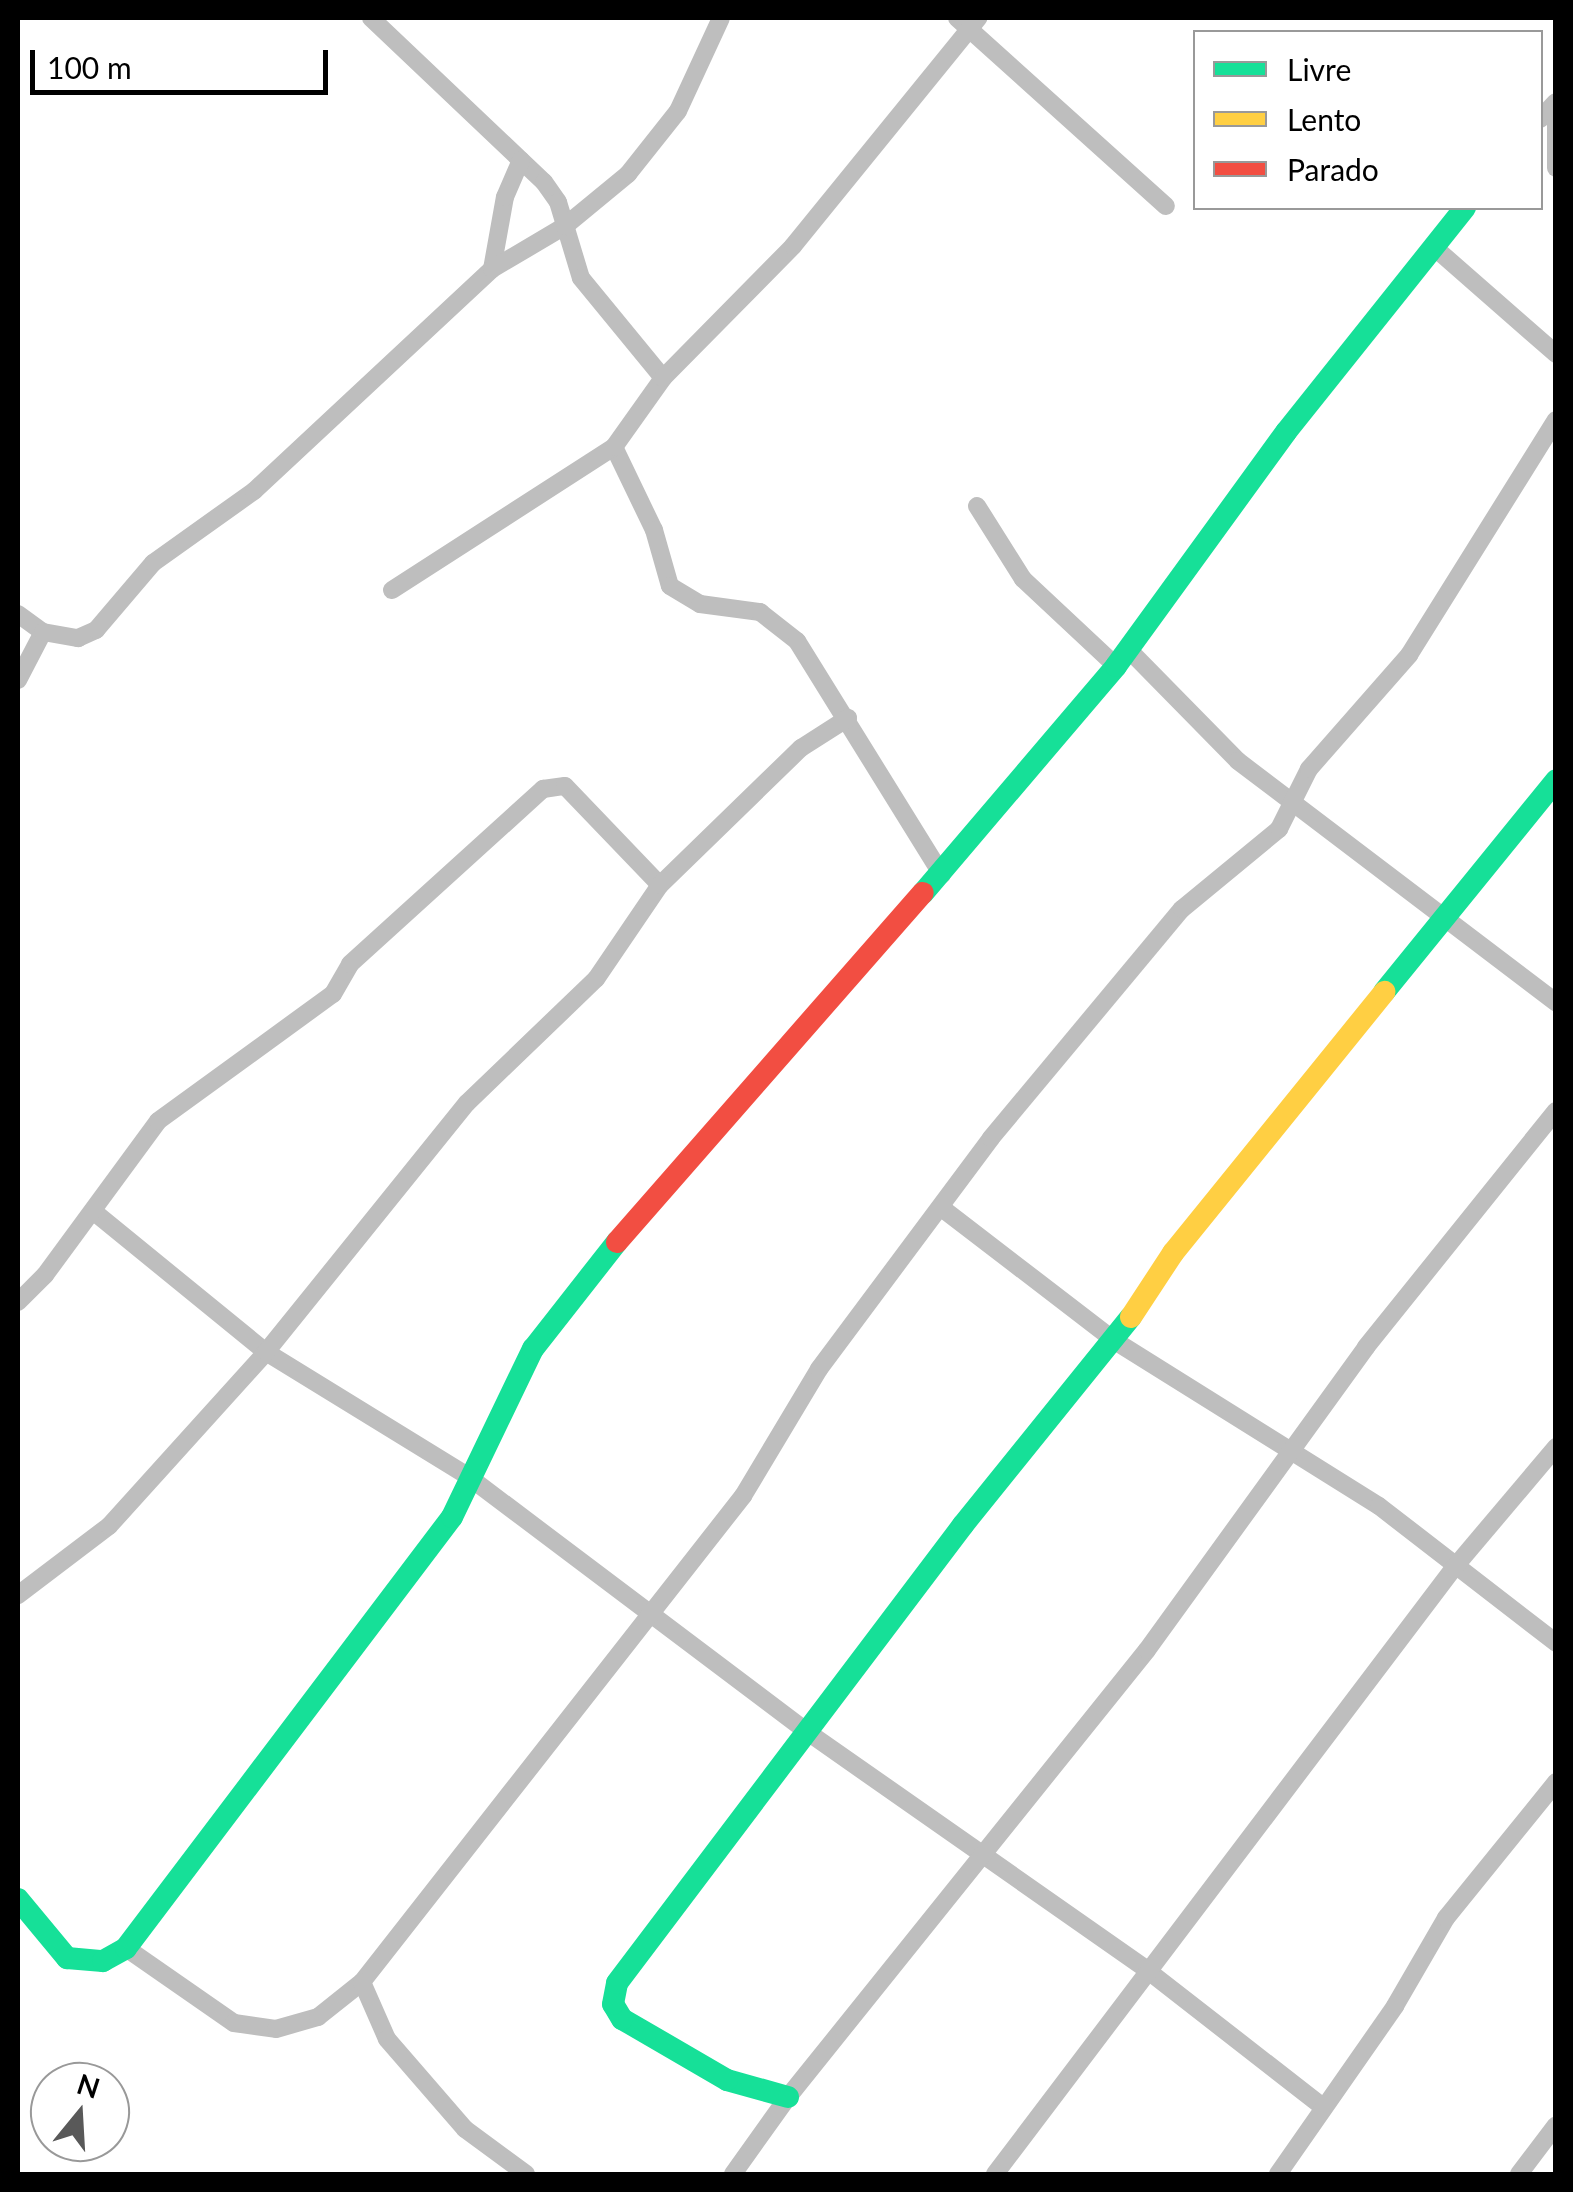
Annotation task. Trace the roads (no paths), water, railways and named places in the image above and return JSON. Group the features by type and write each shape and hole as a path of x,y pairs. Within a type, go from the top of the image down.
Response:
{"street":[{"path":"371,18 521,160 558,202 580,278 663,378"},
{"path":"388,32 403,18"},
{"path":"18,614 44,632 78,638 96,630 153,563 254,492 492,270 565,226 628,174 658,140 721,18"},
{"path":"392,590 614,447 663,378 793,246 968,20 1166,206"},
{"path":"1556,120 1556,168"},
{"path":"492,270 505,197 521,160"},
{"path":"18,1900 67,1958 103,1961 126,1948 373,1629 452,1517 533,1349 578,1285 942,874 1122,658 1286,432 1463,210"},
{"path":"1434,248 1556,354"},
{"path":"126,1948 234,2023 276,2028 318,2017 362,1982 646,1613 743,1496 820,1369 943,1209 991,1138 1182,908 1278,829 1309,769 1409,655 1556,420"},
{"path":"614,447 680,597 778,622 822,674 942,874"},
{"path":"977,506 1024,579 1289,803 1556,1002"},
{"path":"18,680 44,632"},
{"path":"18,1596 108,1526 266,1352 467,1102 596,979 660,885 800,748 848,718"},
{"path":"788,2096 696,2064 622,2019 613,2004 617,1983 962,1525 1115,1342 1172,1253 1556,780"},
{"path":"18,1302 93,1211 158,1121 333,994 350,964 544,789 565,786 660,885"},
{"path":"733,2174 788,2096 1147,1650 1293,1447 1556,1110"},
{"path":"943,1209 1115,1342 1293,1447 1380,1506 1453,1568 1556,1643"},
{"path":"93,1211 266,1352 469,1477 809,1733 1147,1970 1322,2106"},
{"path":"995,2174 1453,1568 1556,1447"},
{"path":"1278,2174 1395,2006 1446,1918 1556,1782"},
{"path":"362,1982 387,2039 465,2129 526,2174"},
{"path":"1519,2174 1556,2125"}]}
